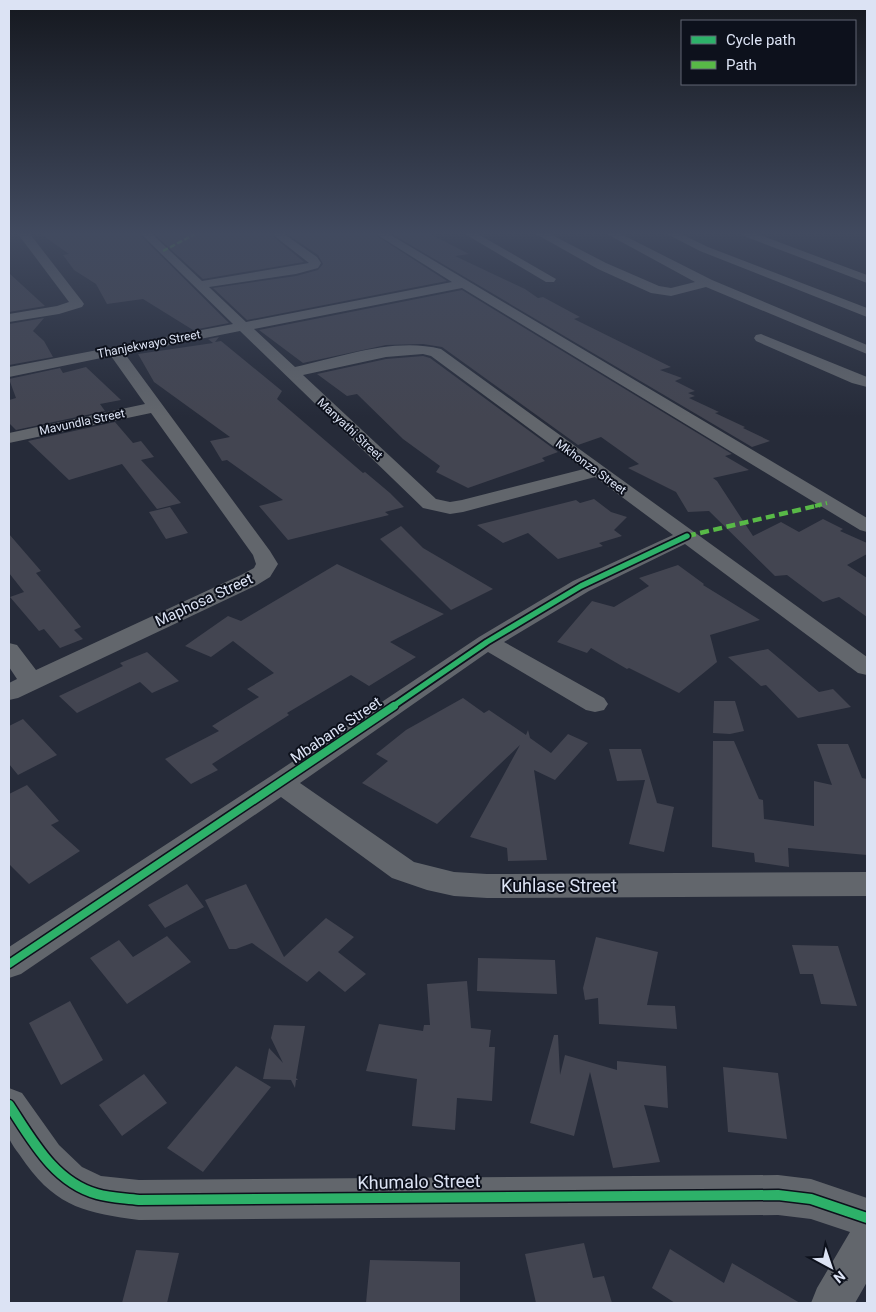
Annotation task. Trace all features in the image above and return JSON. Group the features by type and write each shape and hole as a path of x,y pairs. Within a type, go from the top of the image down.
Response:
{"street":[{"path":"9,318 59,310 76,304 69,295"},
{"name":"Manyathi Street","path":"210,295 425,500 440,507 450,508 472,504 597,472"},
{"name":"Thanjekwayo Street","path":"9,372 402,295"},
{"path":"486,295 867,526"},
{"path":"751,295 867,350"},
{"path":"821,295 867,313"},
{"path":"761,338 867,382"},
{"name":"Mkhonza Street","path":"291,373 398,350 418,348 432,350 867,668"},
{"name":"Maphosa Street","path":"9,692 249,580 265,568 267,564 263,555 115,351"},
{"name":"Mavundla Street","path":"9,438 155,407"},
{"name":"Mbabane Street","path":"9,964 281,783 487,642 581,586 617,567 687,536"},
{"path":"487,642 595,704"},
{"path":"9,650 31,681"},
{"name":"Kuhlase Street","path":"281,783 397,866 427,878 454,884 486,886 867,884"},
{"name":"Khumalo Street","path":"9,1105 58,1174 72,1184 96,1194 139,1200 778,1195 811,1199 867,1218"},
{"path":"832,1303 867,1242"}],"building":[{"path":"9,295 33,295 45,306 9,312"},
{"path":"102,295 201,295 229,323 193,330 143,299 107,304"},
{"path":"221,295 374,295 247,320"},
{"path":"435,295 471,295 732,454 725,456 749,470 713,478 717,481 753,536 781,522 799,532 823,519 843,529 840,531 867,543 867,554 847,565 867,578 867,617 839,597 823,602 787,575 775,576 709,511 688,512 676,492 628,468 639,464 601,437 578,445 442,347 423,344 386,345 303,363 259,330"},
{"path":"495,295 543,297 580,317 574,319 671,367 660,370 682,378 675,381 695,391 688,393 695,396 689,398 719,412 715,413 770,441 752,447"},
{"path":"44,318 33,331 44,341 53,357 9,365 9,324"},
{"path":"219,337 215,342 221,341 282,391 277,399 363,473 365,472 390,493 404,507 385,512 389,515 288,540 259,506 283,500 227,460 222,461 210,441 230,437 154,382 138,354 213,343 208,339"},
{"path":"423,356 430,358 558,452 542,458 545,461 468,488 436,472 440,466 403,439 357,394 347,396 317,374 386,359"},
{"path":"86,367 121,400 100,404 105,411 16,430 9,423 9,400 16,398 9,379 60,368 63,373"},
{"path":"115,422 133,443 141,441 154,457 141,460 181,503 157,509 122,464 69,480 28,441"},
{"path":"594,499 611,512 627,517 614,530 622,536 599,543 603,546 558,559 528,533 503,543 477,525 576,500 580,503"},
{"path":"170,507 188,533 166,539 149,512"},
{"path":"401,526 423,548 493,589 451,610 380,539"},
{"path":"9,534 41,571 36,573 81,627 74,630 83,639 60,648 44,629 39,631 10,597 24,592 9,573"},
{"path":"337,564 444,614 390,642 416,657 369,686 351,675 287,713 289,715 212,764 218,770 191,784 165,759 219,731 212,726 259,697 247,689 274,673 233,641 211,657 185,646 228,616 241,621"},
{"path":"678,565 703,585 760,620 710,635 717,662 679,693 629,668 627,669 591,648 587,653 557,642 592,601 614,607 649,586 639,578"},
{"path":"768,649 819,692 833,689 851,707 798,718 766,685 761,686 728,657"},
{"path":"147,652 179,681 152,693 140,682 77,713 59,696 123,666 120,663"},
{"path":"463,698 484,713 489,710 526,735 528,730 530,738 551,753 568,734 588,743 555,780 534,770 547,860 508,861 507,848 470,837 520,745 437,824 362,783 388,761 376,754 406,730"},
{"path":"714,701 735,701 744,731 730,734 713,733"},
{"path":"23,719 57,755 18,775 9,764 9,726"},
{"path":"713,741 734,741 759,799 763,800 764,819 814,826 814,781 832,785 817,744 848,744 862,778 867,779 867,855 788,848 789,867 755,862 754,853 712,847"},
{"path":"609,749 641,749 657,803 674,807 664,852 629,844 645,780 617,781"},
{"path":"27,785 59,821 51,825 80,851 29,884 9,864 9,794"},
{"path":"187,884 204,907 165,928 148,905"},
{"path":"246,884 284,957 326,918 354,937 338,952 366,974 345,992 319,971 307,982 252,943 236,949 229,949 205,900"},
{"path":"167,936 191,962 127,1004 90,958 119,940 133,957"},
{"path":"596,937 658,952 647,1005 675,1006 677,1029 599,1024 598,998 585,1000 583,988"},
{"path":"792,945 838,946 857,1006 821,1004 813,974 800,974"},
{"path":"478,958 555,960 557,994 477,991"},
{"path":"467,981 471,1028 491,1030 489,1047 495,1047 492,1101 457,1098 455,1130 412,1126 417,1079 366,1071 379,1024 423,1031 424,1025 430,1025 427,984"},
{"path":"70,1001 103,1060 61,1085 29,1023"},
{"path":"274,1025 305,1026 296,1078 298,1080 296,1080 295,1088 291,1080 263,1079 269,1048 283,1063 271,1038"},
{"path":"554,1035 558,1035 560,1075 565,1055 617,1070 617,1061 666,1066 668,1108 644,1105 660,1162 613,1168 590,1072 574,1136 530,1123"},
{"path":"236,1066 271,1087 203,1172 167,1148"},
{"path":"723,1067 778,1073 787,1139 728,1132"},
{"path":"144,1074 167,1103 122,1136 99,1105"},
{"path":"584,1243 593,1278 604,1276 612,1303 536,1303 525,1254"},
{"path":"670,1249 724,1283 732,1263 800,1303 675,1303 652,1288"},
{"path":"136,1250 179,1253 167,1303 122,1303"},
{"path":"370,1260 460,1262 460,1303 366,1303"}],"marked path":[{"path":"687,536 827,503"}],"cycle path":[{"path":"9,964 281,783 487,642 581,586 687,536"},
{"path":"9,1105 45,1158 68,1181 81,1189 112,1197 139,1200 778,1195 811,1199 867,1218"}]}
